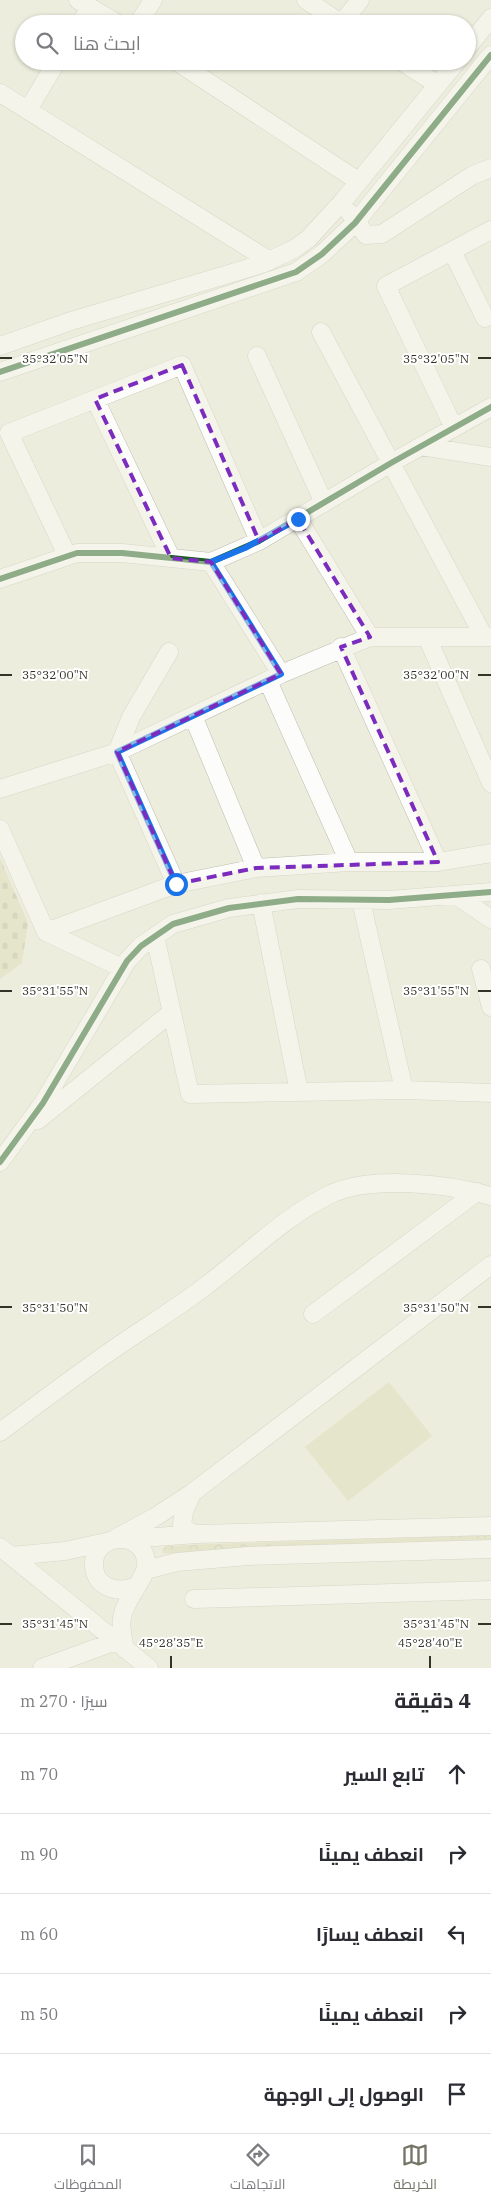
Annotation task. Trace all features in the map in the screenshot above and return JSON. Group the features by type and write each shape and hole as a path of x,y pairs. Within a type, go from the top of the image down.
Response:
{"street":[{"path":"144,15 153,0"},
{"path":"306,0 328,15"},
{"path":"349,15 360,0"},
{"path":"84,3 103,15"},
{"path":"476,37 491,18"},
{"path":"0,372 296,272 322,254 355,223 491,55"},
{"path":"28,110 52,70"},
{"path":"190,70 358,181"},
{"path":"415,70 438,85"},
{"path":"0,346 71,321 283,256 308,238 343,201 450,70"},
{"path":"0,93 270,261"},
{"path":"343,201 355,223 366,235 382,234 473,175 491,168"},
{"path":"454,428 386,286 491,230"},
{"path":"452,251 485,318"},
{"path":"0,789 117,752 274,677 341,647 370,637 488,637 391,463 321,332"},
{"path":"257,356 324,502"},
{"path":"67,555 9,433 182,365 259,541"},
{"path":"95,399 171,558"},
{"path":"0,579 67,555 122,553 211,562 259,541 391,463 491,408"},
{"path":"421,446 490,459"},
{"path":"298,519 370,637"},
{"path":"211,562 274,677 349,862"},
{"path":"427,637 491,783"},
{"path":"341,647 438,862"},
{"path":"169,652 131,717 117,752 176,884"},
{"path":"193,716 256,868"},
{"path":"0,829 46,932 122,968"},
{"path":"46,932 176,884 256,868 349,862 438,862 491,853"},
{"path":"0,1162 43,1103 84,1036 122,968 141,946 173,924 200,915 261,903 298,899 361,901 457,896 491,892"},
{"path":"457,896 491,919"},
{"path":"361,901 404,1090"},
{"path":"261,903 299,1092"},
{"path":"155,936 190,1094 404,1090 491,1092"},
{"path":"481,969 491,1007"},
{"path":"20,1135 172,1012"},
{"path":"0,1432 101,1358 203,1289 292,1218 332,1194 361,1186 400,1184 441,1185 484,1194"},
{"path":"312,1314 484,1194"},
{"path":"116,1539 136,1543 143,1550 147,1560 142,1580 134,1587 124,1591 104,1586 98,1578 94,1569 94,1558 99,1549 192,1493 491,1264"},
{"path":"192,1493 184,1512 182,1524 189,1532 196,1534"},
{"path":"5,1552 66,1551 116,1539 196,1534 491,1526"},
{"path":"146,1570 177,1562 248,1556 491,1549"},
{"path":"5,1552 149,1668"},
{"path":"120,1645 122,1618 134,1587"},
{"path":"194,1599 491,1590"},
{"path":"42,1668 120,1645"}],"highlighted area":[{"path":"182,365 259,541 298,519 370,637 341,647 438,862 256,868 176,884 117,752 281,674 211,562 171,558 95,399"}],"green space":[{"path":"0,858 28,923 22,963 0,979"},
{"path":"389,1382 432,1436 348,1501 305,1447"},
{"path":"491,1535 491,1542 185,1555 163,1553 162,1549 167,1546 208,1544"}],"cycle path":[{"path":"0,372 296,272 322,254 355,223 491,55"},
{"path":"0,579 77,553 122,553 211,562 259,541 391,463 491,407"},
{"path":"0,1162 43,1103 127,961 141,946 173,924 229,908 298,899 389,900 491,892"}],"route":[{"path":"176,884 117,752 281,674 211,562 245,548 298,519"}]}
